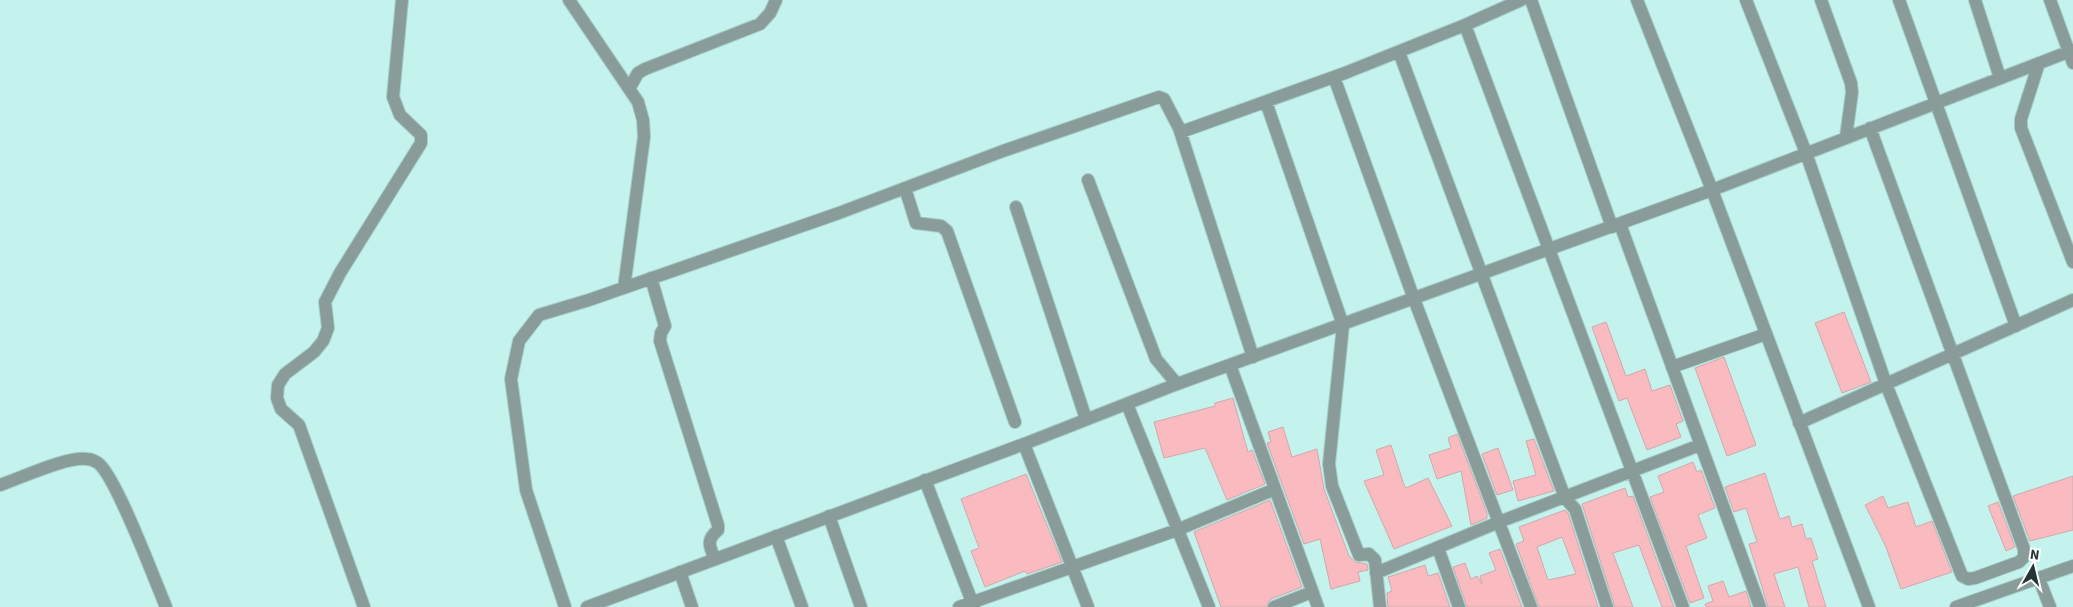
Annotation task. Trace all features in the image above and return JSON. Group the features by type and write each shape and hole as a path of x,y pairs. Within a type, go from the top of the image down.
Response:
{"street":[{"path":"364,607 299,425 281,409 277,392 285,374 314,352 323,341 328,328 325,302 340,273 421,143 421,135 400,115 393,97 402,0"},
{"path":"570,0 638,102 643,120 644,137 624,288"},
{"path":"629,89 638,73 645,69 760,24 770,13 776,0"},
{"path":"1181,132 1399,52 1521,0"},
{"path":"1530,0 1672,367 1760,607"},
{"path":"1637,0 1712,190 1869,607"},
{"path":"1746,0 1806,153 1886,384 1962,576 1968,579 1975,578 2019,562 2024,557 2024,549 1870,128"},
{"path":"1820,0 1851,83 1846,137"},
{"path":"1899,0 1938,102 2016,326"},
{"path":"1975,0 2000,78"},
{"path":"587,607 1024,444 1177,384 1616,226 2039,63 2072,55 2050,0"},
{"path":"1465,25 1548,250 1634,471 1682,607"},
{"path":"1399,52 1565,498 1575,510 1607,607"},
{"path":"2039,63 2021,119 2022,128 2073,262"},
{"path":"1334,77 1414,299 1532,607"},
{"path":"565,607 526,490 511,380 519,341 539,315 624,288 1003,151 1159,97 1164,99 1181,132 1253,357"},
{"path":"1266,102 1343,324 1329,464 1332,486 1358,555 1369,554 1375,560 1380,607"},
{"path":"1088,180 1156,359 1177,384"},
{"path":"905,188 916,223 941,226 947,230 1014,422"},
{"path":"1016,207 1086,419"},
{"path":"651,278 665,326 660,333 660,341 718,525 718,530 710,537 709,544 714,559"},
{"path":"1799,423 2073,300"},
{"path":"1672,367 1766,334"},
{"path":"1230,365 1318,607"},
{"path":"1128,404 1209,607"},
{"path":"1024,444 1088,607"},
{"path":"1376,573 1500,522 1700,445"},
{"path":"0,485 74,458 88,459 98,463 106,472 124,507 166,607"},
{"path":"925,480 973,604"},
{"path":"959,607 973,604 1072,566 1177,530 1275,489"},
{"path":"829,516 861,607"},
{"path":"776,536 802,607"},
{"path":"1438,548 1459,607"},
{"path":"1956,607 1973,604 2073,566"},
{"path":"680,572 692,607"},
{"path":"2039,579 2050,607"},
{"path":"1274,607 1312,592"}],"building":[{"path":"1844,312 1871,382 1842,393 1815,323"},
{"path":"1606,322 1626,376 1645,369 1652,391 1670,385 1683,421 1676,424 1681,437 1647,450 1627,398 1619,401 1592,327"},
{"path":"1724,357 1756,445 1727,456 1695,368"},
{"path":"1233,398 1248,452 1252,450 1265,484 1227,500 1205,448 1164,458 1154,422 1215,406 1215,403"},
{"path":"1283,427 1292,457 1317,449 1324,489 1349,556 1355,562 1367,564 1368,570 1358,572 1360,581 1331,589 1320,539 1304,544 1267,443 1271,442 1268,432"},
{"path":"1457,434 1487,513 1487,518 1471,525 1461,471 1437,479 1429,455 1451,448 1448,438"},
{"path":"1534,439 1554,491 1518,501 1513,481 1536,475 1526,441"},
{"path":"1391,445 1406,488 1428,478 1452,526 1394,549 1364,481 1384,475 1376,450"},
{"path":"1498,448 1513,490 1497,495 1482,454"},
{"path":"1693,462 1697,472 1701,470 1715,508 1698,515 1707,538 1686,546 1704,598 1690,603 1650,497 1664,492 1658,476"},
{"path":"1765,473 1780,519 1789,516 1792,527 1802,524 1806,539 1811,538 1818,559 1812,561 1826,607 1809,607 1798,567 1774,574 1785,607 1768,607 1749,544 1757,542 1746,508 1734,512 1725,487"},
{"path":"1026,474 1062,562 1027,574 1025,571 985,587 971,551 979,548 961,499"},
{"path":"2073,476 2073,530 2030,541 2013,496"},
{"path":"1625,488 1628,497 1633,496 1674,607 1662,607 1639,545 1613,553 1633,607 1615,607 1582,504"},
{"path":"1883,496 1888,508 1908,502 1916,527 1932,521 1952,572 1901,589 1886,547 1865,505"},
{"path":"1270,500 1302,587 1271,599 1266,607 1221,607 1194,532"},
{"path":"1998,502 2015,547 2006,551 1988,506"},
{"path":"1565,510 1568,513 1598,607 1539,607 1516,544 1524,541 1519,527","holes":["1562,537 1576,574 1548,580 1537,547"]},
{"path":"1500,549 1522,607 1467,607 1453,567 1465,563 1471,579 1477,576 1482,584 1480,576 1496,570 1489,553"},
{"path":"1425,565 1428,576 1438,573 1450,607 1388,607 1387,593 1392,591 1388,577"},
{"path":"1723,581 1729,597 1746,591 1751,607 1706,607 1705,604 1713,601 1708,586"}]}
